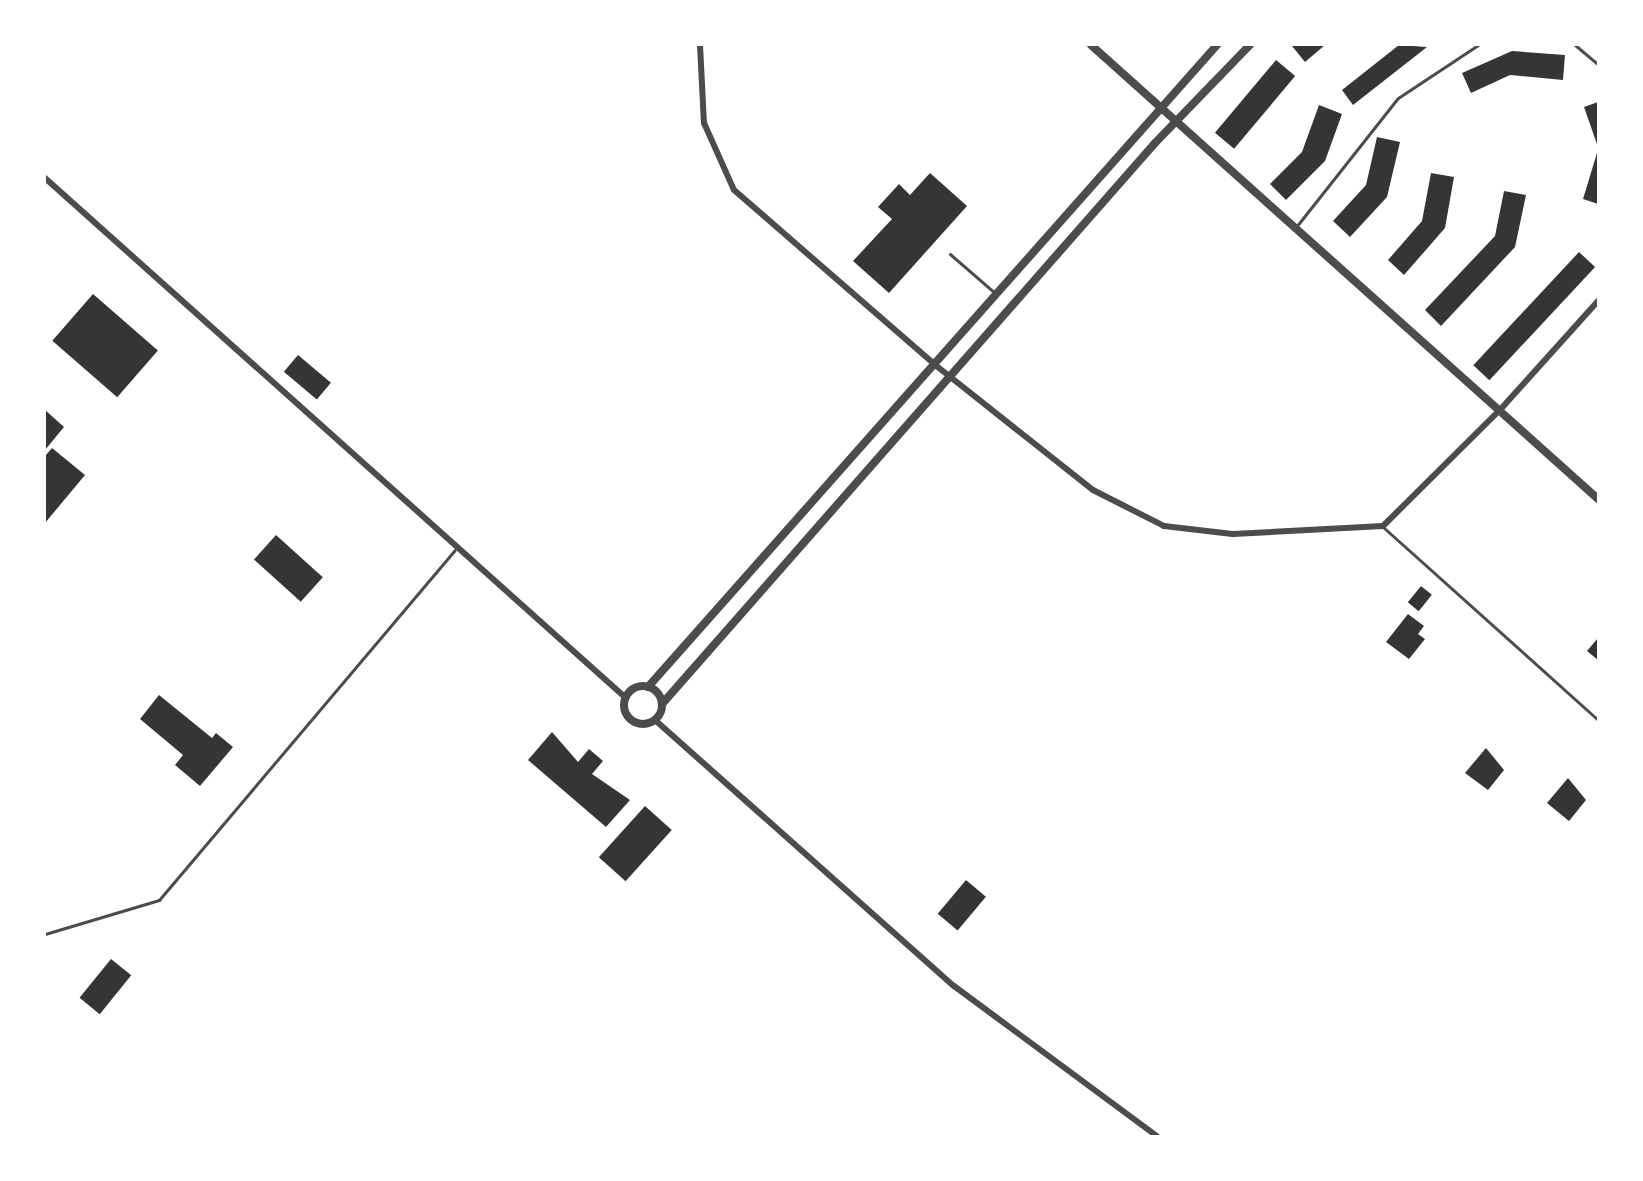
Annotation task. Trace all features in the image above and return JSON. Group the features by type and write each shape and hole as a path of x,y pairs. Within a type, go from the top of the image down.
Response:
{"street":[{"path":"700,45 704,123 734,190 934,364 1093,490 1138,518 1233,534 1383,526 1499,411 1598,301"},
{"path":"1091,45 1598,499"},
{"path":"1157,1136 954,986 655,720 632,721 624,710 626,698 635,688 648,687 1217,45"},
{"path":"655,720 662,704 950,376 1175,121 1250,45"},
{"path":"45,178 455,550 626,698"},
{"path":"648,687 662,704"}],"lane":[{"path":"1295,228 1398,98 1478,45"},
{"path":"1575,45 1598,64"},
{"path":"950,254 997,294"},
{"path":"1383,526 1598,720"},
{"path":"45,934 159,900 455,550"}],"building":[{"path":"1293,45 1325,45 1305,62 1292,46"},
{"path":"1399,45 1427,47 1353,105 1342,90"},
{"path":"1512,51 1565,55 1563,80 1510,75 1471,93 1462,73"},
{"path":"1276,60 1295,76 1234,149 1215,133"},
{"path":"1598,102 1598,147 1584,107"},
{"path":"1319,105 1342,114 1325,161 1286,200 1270,184 1302,152"},
{"path":"1377,137 1400,142 1387,197 1350,237 1333,221 1366,185"},
{"path":"1598,153 1598,204 1583,199"},
{"path":"930,173 967,206 889,293 853,261 892,219 878,207 899,184 910,195"},
{"path":"1431,173 1454,177 1445,228 1404,275 1388,260 1422,221"},
{"path":"1504,191 1526,195 1515,247 1441,326 1425,310 1495,236"},
{"path":"1579,252 1595,267 1489,380 1473,365"},
{"path":"93,294 158,350 117,397 52,341"},
{"path":"298,355 331,383 317,399 284,372"},
{"path":"45,410 64,427 45,450"},
{"path":"52,448 85,475 45,523 45,456"},
{"path":"276,535 323,577 301,602 254,560"},
{"path":"1421,586 1432,595 1419,611 1408,602"},
{"path":"1408,614 1424,626 1418,634 1425,639 1409,659 1386,642"},
{"path":"1598,638 1598,660 1587,651"},
{"path":"159,695 212,738 216,733 233,747 200,786 175,765 183,755 140,719"},
{"path":"552,732 578,762 589,749 603,761 592,774 630,800 606,827 528,760"},
{"path":"1486,748 1504,770 1488,790 1465,773"},
{"path":"1568,778 1586,800 1569,821 1547,803"},
{"path":"645,806 672,830 626,881 599,857"},
{"path":"966,880 986,897 958,930 938,914"},
{"path":"111,959 131,975 100,1014 80,998"}]}
